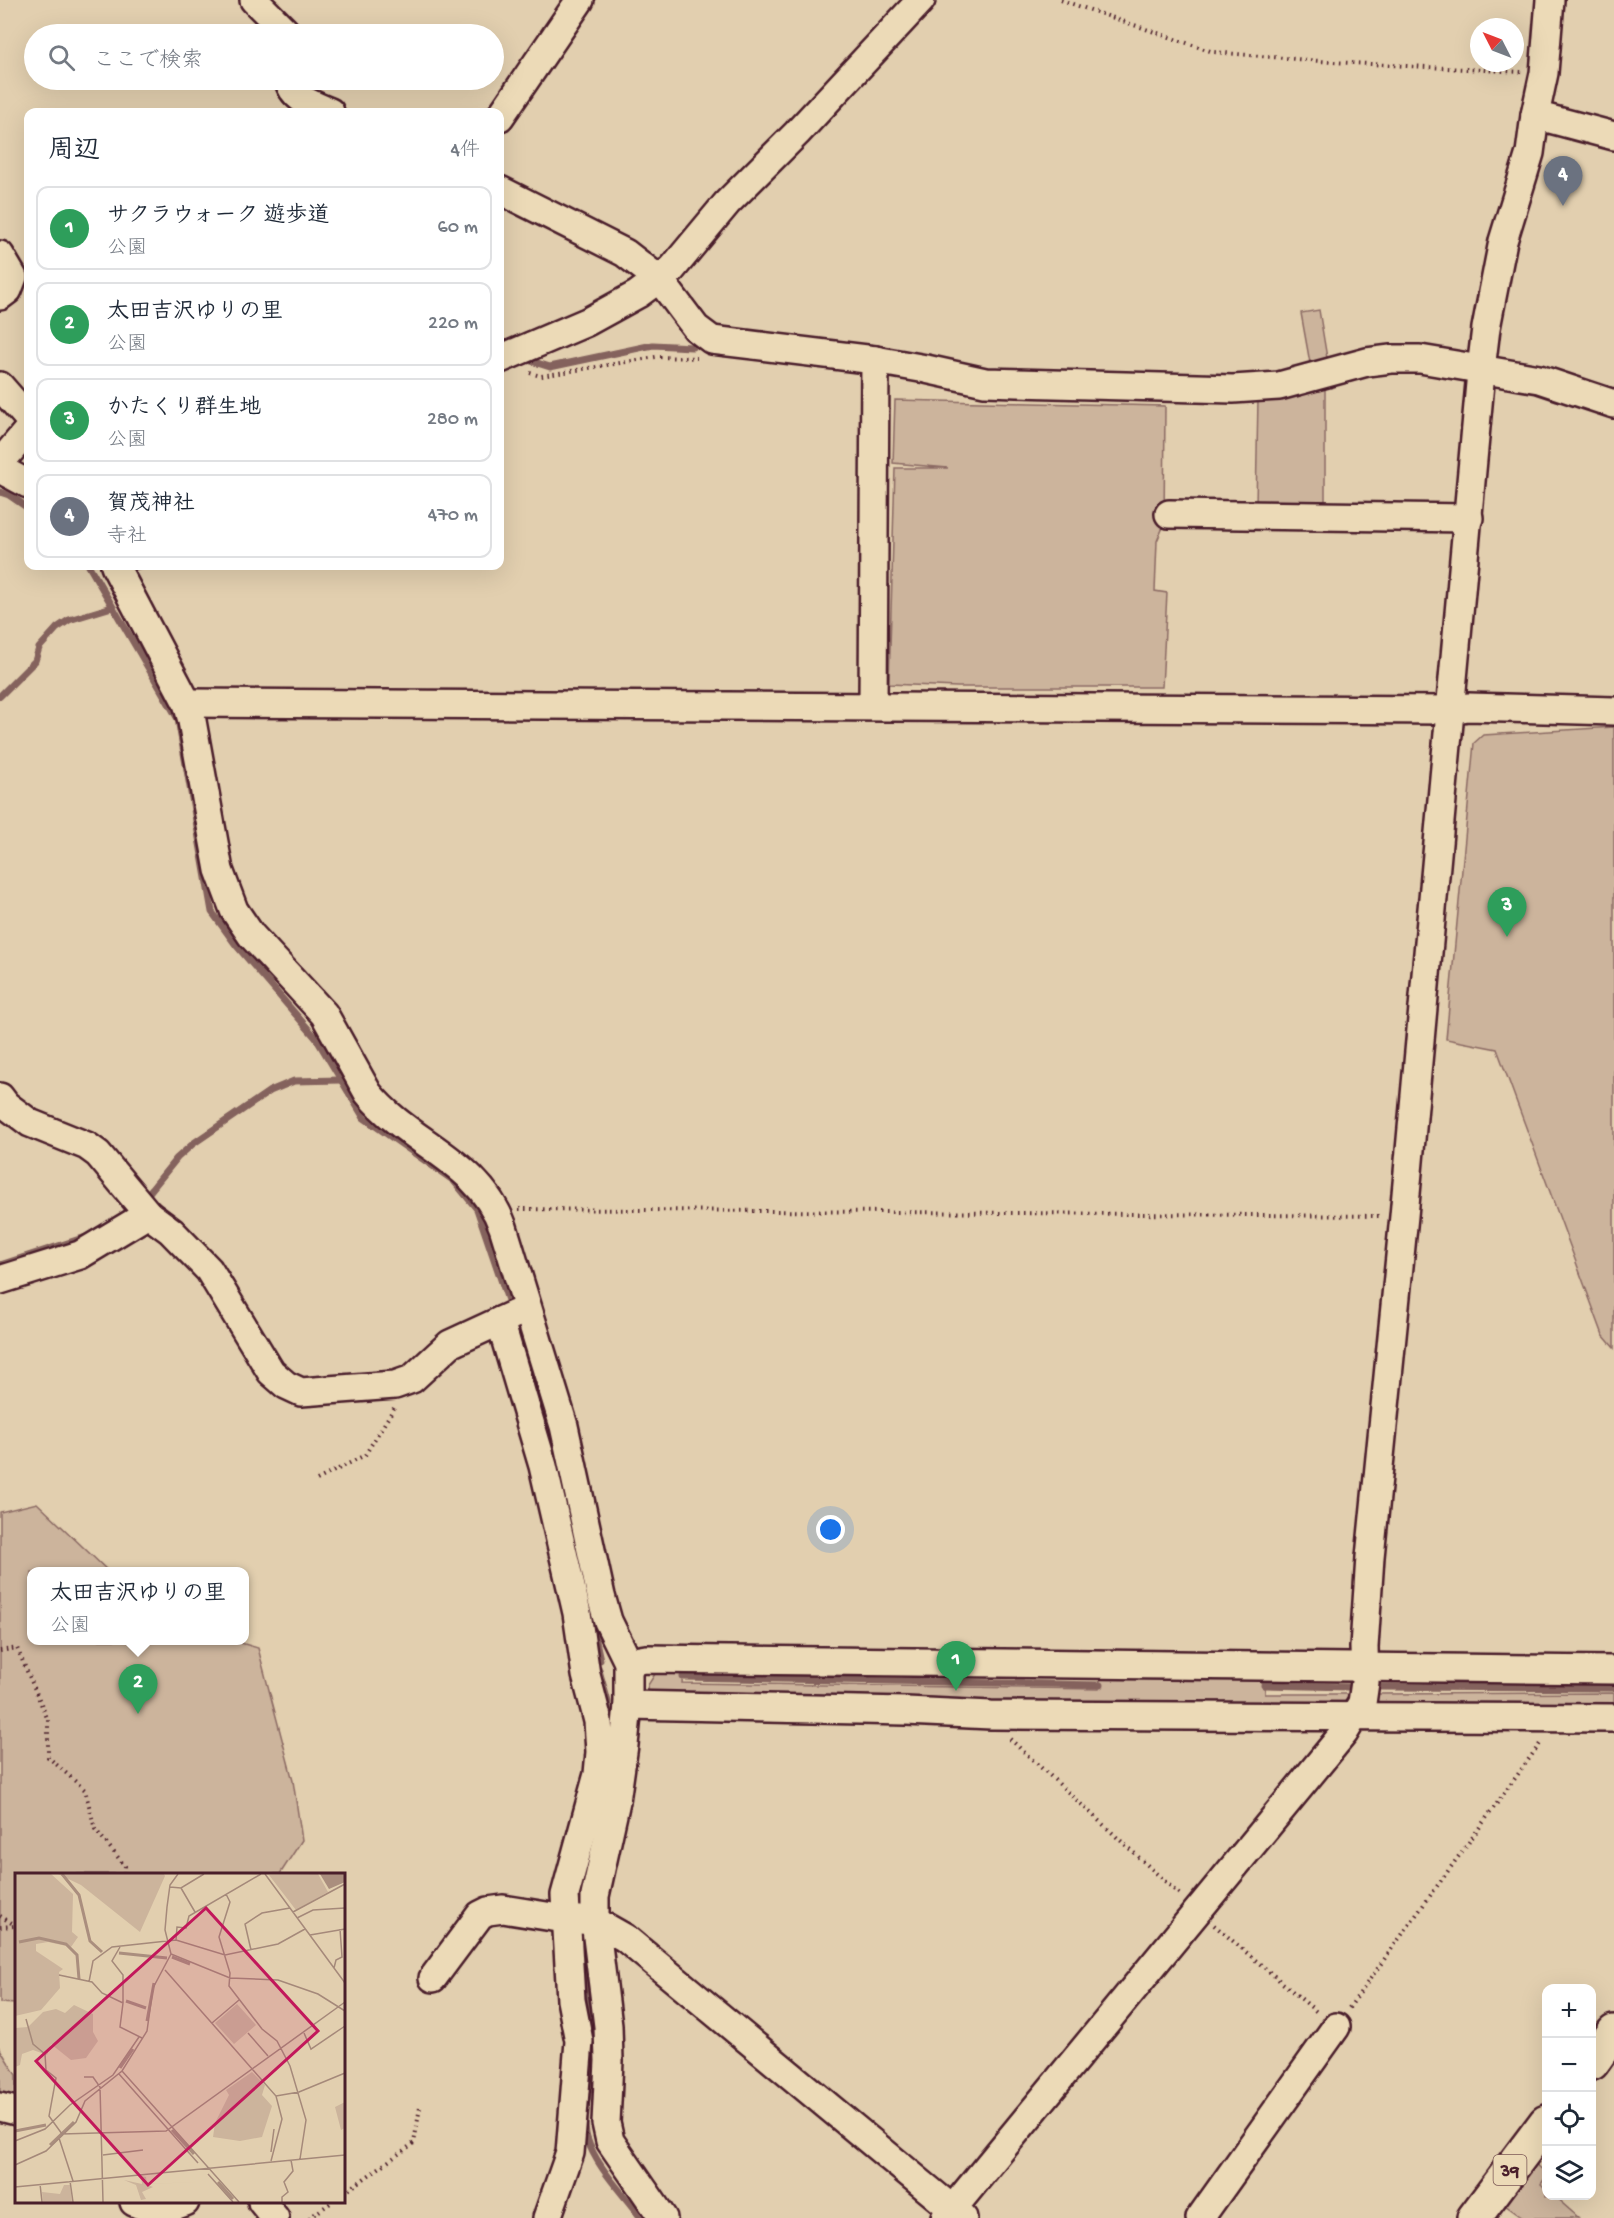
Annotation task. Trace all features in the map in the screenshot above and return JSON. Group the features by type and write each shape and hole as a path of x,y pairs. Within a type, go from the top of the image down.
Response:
{"main road":[{"path":"1596,2057 1614,2032"},
{"name":"39","path":"1474,2218 1542,2127"}],"street":[{"path":"254,0 278,24"},
{"path":"504,111 580,0"},
{"path":"504,357 587,322 660,280 672,269 727,203 797,133 921,0"},
{"path":"433,1978 480,1915 488,1911 503,1910 581,1920 625,1938 953,2215 1356,1716 1362,1703 1371,1557 1486,328 1503,241 1530,153 1535,115 1545,73 1550,0"},
{"path":"293,90 299,98 321,108"},
{"path":"1535,115 1614,136"},
{"path":"504,192 625,253 660,280 696,328 712,340 875,360 985,382 1233,389 1279,386 1367,362 1420,359 1539,380 1614,404"},
{"path":"0,255 13,277 8,290 0,296"},
{"path":"873,706 875,360"},
{"path":"0,386 24,413"},
{"path":"24,435 6,456 0,469 24,482"},
{"path":"1170,514 1469,518"},
{"path":"117,570 187,703 219,870 234,910 251,935 324,1014 368,1093 377,1104 395,1121 463,1169 497,1212 564,1426 608,1621 628,1662 628,1705 616,1801 595,1896 581,1920 571,2000 579,2041 590,2147 663,2218"},
{"path":"187,703 1450,710 1468,707 1614,711"},
{"path":"0,1097 6,1105 30,1122 87,1146 98,1154 148,1214 171,1231 209,1270 271,1372 286,1385 300,1392 395,1385 412,1379 450,1344 528,1309"},
{"path":"0,1280 80,1255 148,1214"},
{"path":"500,1321 543,1466 577,1613 586,1675 598,1721 600,1752 598,1774 565,1895 581,1920 608,2026 606,2122 546,2218"},
{"path":"628,1662 669,1659 1614,1670"},
{"path":"628,1705 992,1715 1614,1718"},
{"path":"1200,2218 1335,2027"},
{"path":"0,2107 15,2111"},
{"path":"137,2203 168,2209 183,2203"},
{"path":"263,2203 275,2218"}],"path":[{"path":"1061,0 1067,4 1154,30 1213,52 1332,62 1545,73"},
{"path":"504,357 515,369 541,376 656,357 696,359 702,357 712,340"},
{"path":"497,1212 508,1209 1404,1216"},
{"path":"317,1480 364,1455 412,1379"},
{"path":"0,1651 17,1648 48,1720 48,1757 85,1790 95,1828 125,1866 124,1873"},
{"path":"992,1715 1000,1730 1197,1911 1335,2027 1558,1719"},
{"path":"0,1916 15,1924"},
{"path":"0,1927 15,1925"},
{"path":"345,2192 414,2143 420,2107"},
{"path":"309,2218 331,2203"}],"shaded area":[{"path":"1319,310 1327,358 1310,363 1301,313"},
{"path":"1325,384 1325,506 1256,507 1258,399"},
{"path":"895,400 1165,406 1164,525 1157,541 1155,591 1167,593 1162,687 957,687 889,684 895,468 948,468 893,463"},
{"path":"1614,727 1614,1348 1603,1335 1497,1049 1446,1039 1474,743 1483,735"},
{"path":"37,1503 104,1567 27,1567 27,1645 248,1645 258,1648 293,1781 302,1840 281,1873 15,1873 15,2004 0,2003 0,1512"},
{"path":"683,1673 682,1683 1099,1689 1100,1679 1266,1677 1265,1694 1350,1694 1344,1709 645,1698 648,1685 655,1674"},
{"path":"1614,1693 1614,1710 1377,1704 1376,1694"},
{"path":"0,2049 15,2073 15,2105 0,2109"},
{"path":"1536,2164 1542,2169 1542,2200 1559,2200 1579,2218 1523,2218 1505,2205"}],"waterway":[{"path":"531,361 550,367 653,345 692,347"},
{"path":"0,492 24,505"},
{"path":"91,570 178,719 212,912 236,945 316,1038 364,1118 454,1181 477,1209 511,1309"},
{"path":"0,696 35,661 39,648 57,628 69,620 112,607"},
{"path":"147,1195 177,1158 194,1143 270,1091 294,1081 341,1080"},
{"path":"0,1265 89,1236"},
{"path":"514,1320 533,1384"},
{"path":"590,1613 600,1660"},
{"path":"598,1667 608,1702 608,1714"},
{"path":"683,1677 1100,1685"},
{"path":"1264,1685 1349,1687"},
{"path":"1381,1687 1614,1688"},
{"path":"581,1949 594,2038 585,2118 587,2138 603,2169 641,2218"}],"place":[{"name":"賀茂神社","path":"1563,206"},
{"name":"かたくり群生地","path":"1507,937"},
{"name":"サクラウォーク 遊歩道","path":"956,1691"},
{"name":"太田吉沢ゆりの里","path":"138,1714"}]}
